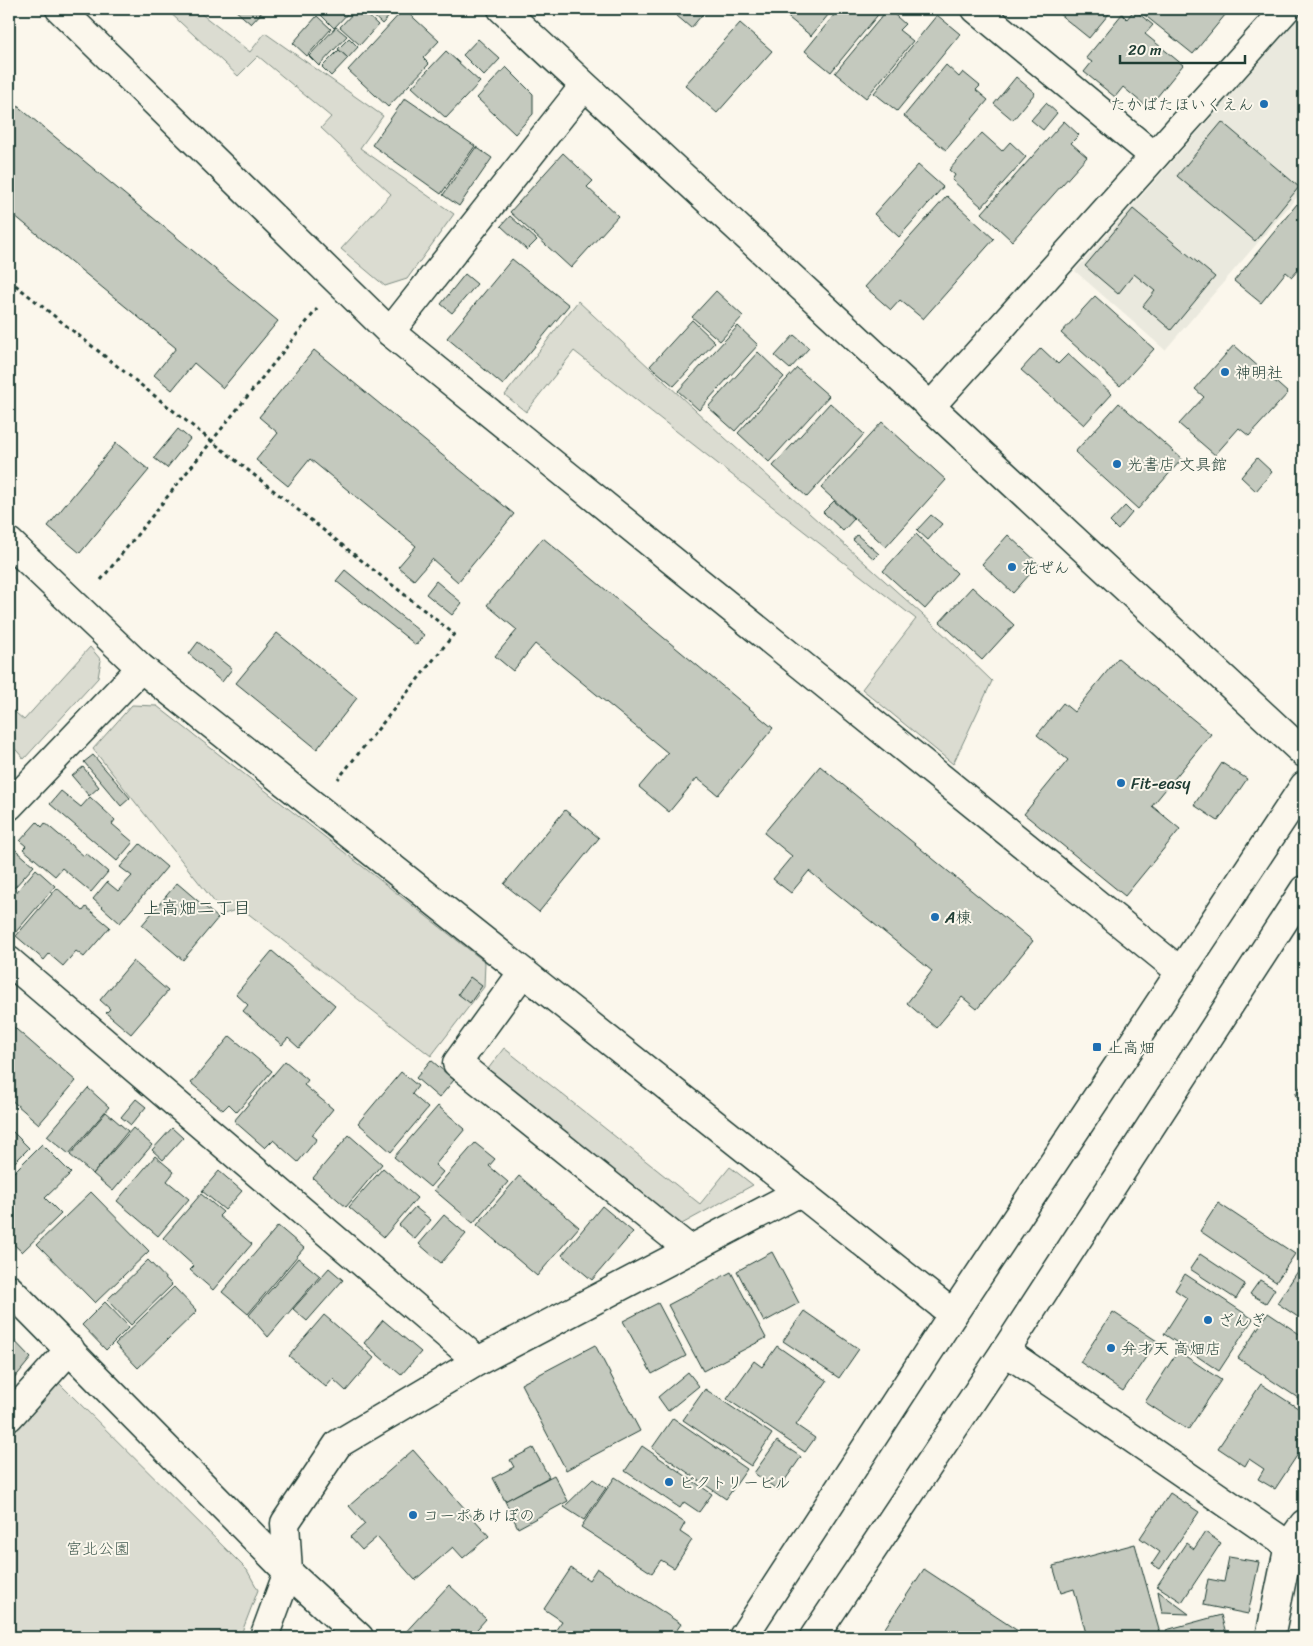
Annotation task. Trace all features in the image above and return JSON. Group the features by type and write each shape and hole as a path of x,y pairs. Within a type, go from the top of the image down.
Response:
{"street":[{"path":"60,9 390,332 1181,972"},
{"path":"502,9 1304,753"},
{"path":"976,9 1154,156"},
{"path":"930,406 1286,9"},
{"path":"390,332 584,86"},
{"path":"9,542 141,668 953,1314"},
{"path":"9,806 141,668"},
{"path":"743,1637 953,1314 1304,786"},
{"path":"814,1637 1005,1351 1304,890"},
{"path":"9,961 478,1361"},
{"path":"523,972 456,1063 690,1250"},
{"path":"264,1637 288,1572 285,1523 338,1444 478,1361 800,1192"},
{"path":"9,1289 288,1572 359,1637"},
{"path":"9,1417 70,1349"},
{"path":"1005,1351 1296,1551"},
{"path":"1270,1637 1304,1524"}],"path":[{"path":"9,280 454,634 316,807"},
{"path":"78,609 339,282"}],"shaded area":[{"name":"たかばたほいくえん","path":"1304,12 1304,201 1298,196 1165,350 1075,271"}],"green space":[{"path":"166,9 195,9 250,52 265,33 383,116 360,148 454,214 407,279 385,286 341,249 391,194 321,128 331,117 258,56 238,76"},
{"path":"578,301 724,437 932,623 992,681 953,764 862,689 916,619 574,351 526,412 505,395"},
{"path":"90,647 101,660 98,678 24,759 9,742 9,707 24,720"},
{"path":"132,705 157,706 485,962 484,987 431,1056 241,908 224,914 93,749"},
{"path":"504,1048 700,1204 730,1167 753,1185 680,1225 488,1069"},
{"name":"宮北公園","path":"58,1382 247,1570 258,1590 240,1637 9,1637 9,1438"}],"building":[{"path":"234,9 265,9 251,24"},
{"path":"315,9 352,9 334,28"},
{"path":"357,9 361,9 378,25 360,45 340,27"},
{"path":"366,9 396,9 382,24"},
{"path":"404,9 439,41 423,58 429,64 388,107 348,70"},
{"path":"669,9 707,9 691,28"},
{"path":"778,9 833,9 811,36"},
{"path":"839,9 879,9 881,11 831,72 805,51"},
{"path":"888,9 905,24 899,30 913,41 866,98 835,73"},
{"path":"1053,9 1113,9 1089,38"},
{"path":"1137,9 1230,9 1193,54"},
{"path":"1134,10 1153,25 1145,34 1183,65 1148,108 1123,87 1115,97 1084,72 1092,62 1086,58 1122,14 1127,19"},
{"path":"937,15 960,34 897,111 874,93"},
{"path":"317,16 331,29 307,56 293,43"},
{"path":"740,23 772,51 717,113 685,85"},
{"path":"336,27 347,36 319,66 309,56"},
{"path":"349,38 358,47 348,58 338,49"},
{"path":"478,39 500,59 484,76 463,55"},
{"path":"339,50 348,58 331,76 322,67"},
{"path":"446,51 480,82 446,118 412,87"},
{"path":"946,65 959,77 963,72 980,86 976,90 988,100 946,150 904,116"},
{"path":"506,67 533,94 533,114 515,134 477,98"},
{"path":"1016,77 1035,93 1013,120 994,104"},
{"path":"405,98 475,146 441,194 372,145"},
{"path":"9,99 278,321 223,388 194,363 172,390 154,375 176,348 9,211"},
{"path":"1046,103 1057,113 1043,130 1031,120"},
{"path":"1064,121 1079,135 1071,143 1087,157 1012,241 982,213"},
{"path":"1222,122 1299,187 1255,241 1177,176"},
{"path":"982,133 1002,151 1010,142 1026,157 982,207 952,180 955,175 949,170"},
{"path":"476,147 492,158 459,206 443,195"},
{"path":"563,153 593,181 587,187 618,216 571,268 510,212"},
{"path":"918,165 943,187 899,237 874,214"},
{"path":"947,196 994,239 923,319 900,300 891,310 865,287"},
{"path":"1297,204 1304,210 1304,250 1301,254 1304,256 1304,263 1292,277 1286,272 1261,303 1234,281"},
{"path":"1133,209 1215,277 1171,330 1143,306 1155,291 1134,274 1118,294 1085,266"},
{"path":"510,216 537,240 527,250 501,226"},
{"path":"512,259 569,305 503,385 447,338"},
{"path":"465,274 477,284 452,313 441,304"},
{"path":"716,291 743,316 720,341 692,317"},
{"path":"1095,296 1154,349 1120,386 1061,333"},
{"path":"692,320 715,342 674,386 650,366"},
{"path":"738,326 758,345 699,410 678,391"},
{"path":"794,335 809,348 790,369 775,356"},
{"path":"1234,345 1288,393 1249,436 1239,428 1215,455 1179,424 1204,397 1195,389"},
{"path":"1041,348 1058,364 1068,354 1112,394 1084,425 1021,370"},
{"path":"314,350 514,514 458,582 432,559 414,580 398,567 416,546 310,459 288,486 256,460 278,433 259,417"},
{"path":"758,352 784,377 735,431 708,407"},
{"path":"797,368 829,396 769,462 738,433"},
{"path":"830,403 864,434 807,497 773,466"},
{"path":"1119,403 1182,459 1138,509 1075,452"},
{"path":"882,422 946,480 886,547 821,488"},
{"path":"178,429 190,439 167,468 154,458"},
{"path":"116,443 149,470 80,553 48,526"},
{"path":"1257,458 1272,472 1256,491 1241,477"},
{"path":"834,501 854,519 843,531 823,512"},
{"path":"1125,506 1132,513 1118,530 1110,522"},
{"path":"931,515 942,524 928,540 917,530"},
{"path":"916,534 957,573 925,609 883,571"},
{"path":"857,535 879,554 874,559 853,540"},
{"path":"1008,535 1039,564 1013,593 982,564"},
{"path":"543,538 773,728 718,795 697,778 669,812 639,787 668,753 535,644 513,671 495,656 517,630 487,605"},
{"path":"345,570 424,635 416,645 336,581"},
{"path":"436,581 462,603 452,615 426,594"},
{"path":"972,587 1014,625 982,660 940,622"},
{"path":"277,633 357,698 317,749 236,683"},
{"path":"198,642 232,669 222,682 189,654"},
{"path":"1118,658 1211,734 1152,806 1180,829 1125,896 1024,814 1068,760 1037,735 1063,703 1074,712"},
{"path":"93,755 130,798 121,806 84,762"},
{"path":"1222,763 1247,779 1218,821 1194,805"},
{"name":"A棟","path":"820,766 1033,941 977,1009 962,997 936,1028 907,1003 932,971 809,871 791,893 773,879 792,856 764,833"},
{"path":"83,767 99,787 89,796 72,776"},
{"path":"61,791 81,807 90,797 115,820 112,824 133,842 117,861 50,804"},
{"path":"565,810 599,838 539,912 504,884"},
{"path":"37,822 42,827 45,823 84,856 86,853 108,872 91,892 62,868 55,876 23,849 26,846 20,841"},
{"path":"9,844 34,866 14,888 9,883"},
{"path":"140,844 167,867 120,923 93,899 107,882 118,891 132,876 120,867"},
{"path":"36,869 55,886 15,933 9,927 9,901"},
{"path":"177,883 218,918 183,960 142,925"},
{"path":"57,888 83,911 86,907 110,927 84,957 76,951 63,966 49,954 44,960 16,936"},
{"path":"272,951 335,1005 299,1048 288,1038 282,1045 243,1011 248,1005 236,994"},
{"path":"133,961 168,991 131,1034 106,1013 110,1009 100,1000"},
{"path":"470,977 482,986 470,1003 458,994"},
{"path":"9,1023 76,1081 39,1124 9,1098"},
{"path":"230,1036 272,1071 237,1112 229,1104 223,1110 191,1083"},
{"path":"431,1060 454,1080 439,1098 416,1078"},
{"path":"285,1061 308,1080 304,1085 333,1109 312,1135 317,1139 298,1162 273,1140 265,1148 234,1121"},
{"path":"401,1072 418,1086 412,1094 428,1108 391,1152 358,1123"},
{"path":"1304,1081 1304,1102 1295,1095"},
{"path":"88,1088 109,1107 69,1154 47,1136"},
{"path":"136,1099 146,1107 131,1125 121,1117"},
{"path":"438,1106 465,1129 435,1165 443,1172 430,1187 394,1157"},
{"path":"106,1112 128,1131 93,1174 70,1155"},
{"path":"9,1128 29,1148 9,1168"},
{"path":"133,1128 152,1145 113,1191 93,1174"},
{"path":"172,1128 183,1138 163,1160 152,1150"},
{"path":"349,1135 382,1164 346,1207 313,1178"},
{"path":"475,1143 495,1159 489,1166 508,1182 473,1223 434,1190"},
{"path":"42,1144 71,1173 45,1198 61,1214 22,1252 9,1240 9,1177"},
{"path":"155,1156 174,1172 167,1181 189,1199 158,1236 117,1201"},
{"path":"383,1168 417,1198 384,1237 349,1207"},
{"path":"219,1171 242,1191 225,1210 202,1191"},
{"path":"519,1176 579,1227 537,1276 477,1225"},
{"path":"91,1192 149,1251 95,1303 37,1244"},
{"path":"201,1194 223,1212 219,1216 252,1244 213,1290 190,1270 194,1266 163,1238"},
{"path":"1218,1203 1295,1254 1276,1282 1200,1231"},
{"path":"602,1206 633,1232 592,1280 562,1255"},
{"path":"415,1207 431,1220 415,1239 399,1225"},
{"path":"444,1215 466,1234 441,1263 419,1244"},
{"path":"278,1226 304,1248 248,1314 222,1292"},
{"path":"772,1252 799,1303 764,1322 737,1271"},
{"path":"1200,1254 1245,1284 1236,1299 1190,1269"},
{"path":"298,1258 320,1276 268,1337 249,1315"},
{"path":"148,1260 172,1285 131,1325 107,1300"},
{"path":"1304,1262 1304,1321 1277,1303"},
{"path":"329,1268 343,1280 307,1321 293,1309"},
{"path":"731,1272 766,1338 703,1371 668,1305"},
{"path":"1185,1274 1253,1319 1219,1371 1164,1334 1187,1298 1175,1290"},
{"path":"1260,1280 1275,1289 1266,1303 1250,1294"},
{"path":"174,1287 197,1311 138,1368 115,1344"},
{"path":"105,1302 129,1327 106,1350 82,1325"},
{"path":"658,1303 686,1356 652,1374 623,1321"},
{"path":"804,1311 859,1349 839,1378 783,1341"},
{"path":"1113,1312 1157,1341 1123,1391 1080,1362"},
{"path":"1268,1313 1304,1337 1304,1402 1238,1358"},
{"path":"324,1315 374,1358 346,1391 333,1379 326,1387 289,1356"},
{"path":"383,1320 421,1352 401,1375 364,1343"},
{"path":"9,1335 31,1358 9,1385"},
{"path":"595,1345 640,1431 566,1470 521,1384"},
{"path":"777,1346 827,1381 796,1425 815,1438 805,1452 727,1399 754,1361 762,1367"},
{"path":"1178,1351 1221,1380 1188,1430 1145,1402"},
{"path":"688,1372 699,1386 668,1411 658,1397"},
{"path":"1261,1384 1304,1412 1304,1445 1275,1489 1258,1479 1264,1469 1249,1459 1245,1466 1218,1448"},
{"path":"705,1389 772,1434 751,1466 683,1420"},
{"path":"673,1418 747,1469 726,1499 652,1448"},
{"path":"777,1441 801,1457 778,1490 754,1473"},
{"name":"ビクトリービル","path":"642,1446 712,1494 699,1512 684,1502 680,1508 625,1471"},
{"path":"533,1448 549,1477 505,1501 493,1478 514,1467 510,1460"},
{"name":"コーポあけぼの","path":"413,1450 489,1536 463,1558 453,1547 415,1580 377,1537 362,1550 350,1537 365,1524 349,1506"},
{"path":"554,1475 568,1501 518,1528 505,1501"},
{"path":"615,1477 685,1523 680,1532 692,1540 674,1568 661,1560 652,1573 581,1527"},
{"path":"593,1479 606,1488 584,1520 564,1507"},
{"path":"1170,1493 1199,1512 1160,1569 1152,1564 1160,1552 1140,1538"},
{"path":"1205,1532 1221,1543 1182,1602 1157,1586 1186,1543 1194,1549"},
{"path":"1135,1544 1161,1637 1087,1637 1074,1589 1061,1593 1053,1566"},
{"path":"1229,1557 1259,1562 1248,1614 1203,1605 1208,1579 1224,1582"},
{"path":"571,1568 589,1580 597,1568 681,1624 672,1637 551,1637 562,1621 544,1609"},
{"path":"924,1569 1027,1637 879,1637"},
{"path":"449,1585 486,1619 470,1637 401,1637"},
{"path":"1158,1591 1189,1614 1162,1613"},
{"path":"1221,1615 1227,1637 1168,1637 1166,1630"}],"place":[{"name":"たかばたほいくえん","path":"1264,104"},
{"name":"神明社","path":"1225,372"},
{"name":"光書店 文具館","path":"1117,464"},
{"name":"花ぜん","path":"1012,567"},
{"name":"Fit-easy","path":"1121,783"},
{"name":"A棟","path":"935,917"},
{"name":"上高畑","path":"1097,1047"},
{"name":"ざんぎ","path":"1208,1320"},
{"name":"弁才天 高畑店","path":"1111,1348"},
{"name":"ビクトリービル","path":"669,1482"},
{"name":"コーポあけぼの","path":"413,1515"}],"district":[{"name":"上高畑二丁目","path":"197,908"}]}
